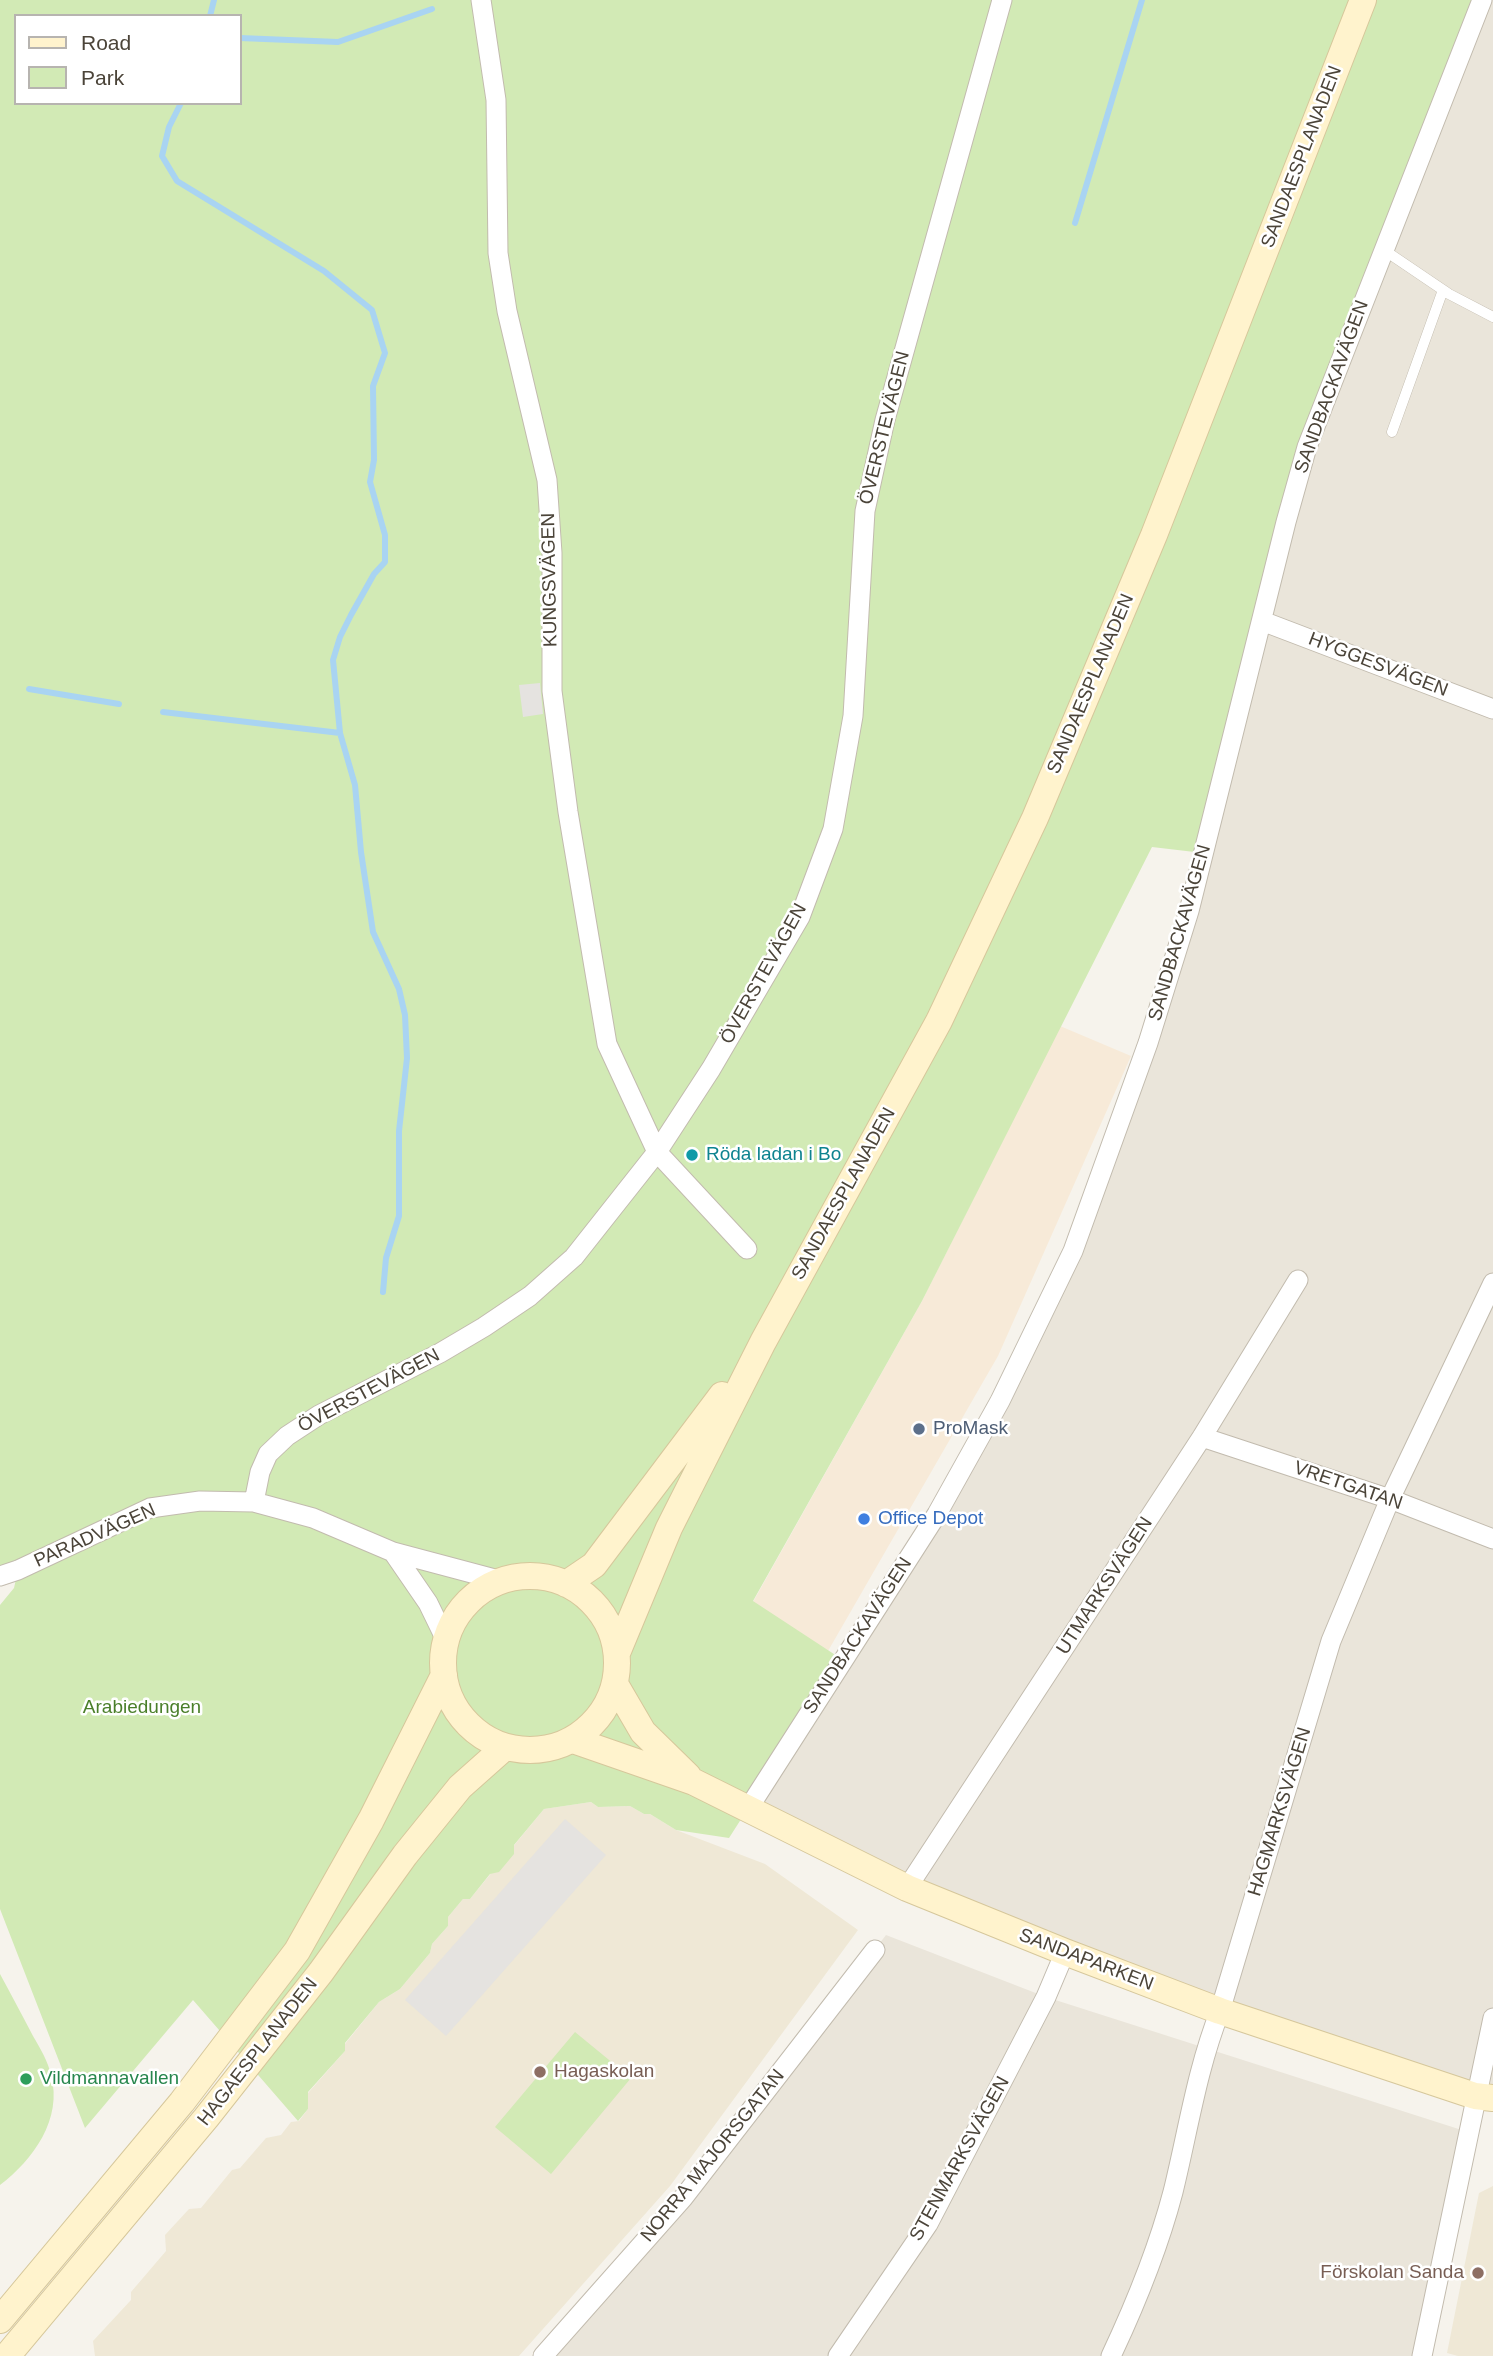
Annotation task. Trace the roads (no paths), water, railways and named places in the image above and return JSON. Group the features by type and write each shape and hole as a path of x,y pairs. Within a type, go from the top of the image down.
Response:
{"main road":[{"name":"SANDAESPLANADEN","path":"617,1653 669,1528 763,1342 939,1021 1035,818 1154,535 1363,0"},
{"name":"SANDAESPLANADEN","path":"566,1584 594,1565 763,1342"},
{"path":"534,1576 566,1584 592,1602 603,1615 617,1653 615,1684 601,1715 573,1740 553,1748 534,1751 505,1747 484,1738 465,1721 454,1706 444,1675 443,1656 454,1620 464,1606 487,1588 502,1581 534,1576"},
{"name":"HAGAESPLANADEN","path":"0,2320 182,2102 297,1951 371,1820 444,1675"},
{"name":"SANDAPARKEN","path":"615,1684 643,1732 694,1782"},
{"name":"SANDAPARKEN","path":"573,1740 694,1782 907,1888 1065,1952 1220,2011 1484,2097"},
{"name":"HAGAESPLANADEN","path":"7,2356 206,2119 460,1787 505,1747"}],"street":[{"name":"KUNGSVÄGEN","path":"481,0 496,100 498,253 506,311 547,480 552,553 552,691 568,812 607,1044 657,1152 747,1249"},
{"name":"ÖVERSTEVÄGEN","path":"254,1502 260,1472 268,1454 287,1436 318,1415 440,1353 530,1296 574,1257 657,1152 711,1069 800,917 833,829 853,716 864,511 885,421 1002,0"},
{"name":"SANDBACKAVÄGEN","path":"748,1809 937,1514 1000,1401 1073,1251 1148,1043 1189,911 1307,447 1482,0"},
{"name":"HYGGESVÄGEN","path":"1262,621 1493,709"},
{"name":"UTMARKSVÄGEN","path":"907,1888 1202,1437 1298,1280"},
{"name":"HAGMARKSVÄGEN","path":"1111,2356 1140,2293 1172,2194 1205,2048 1220,2011 1331,1641 1390,1499 1493,1283"},
{"name":"VRETGATAN","path":"1202,1437 1390,1499 1493,1539"},
{"name":"PARADVÄGEN","path":"0,1576 150,1508 200,1501 254,1502 313,1518 393,1552 502,1581"},
{"path":"393,1552 428,1604 446,1640"},
{"name":"NORRA MAJORSGATAN","path":"543,2356 683,2198 875,1950"},
{"name":"STENMARKSVÄGEN","path":"838,2356 928,2224 1046,1997 1065,1952"},
{"path":"1422,2356 1484,2097 1493,2018"}],"lane":[{"path":"1384,250 1443,290 1493,317"},
{"path":"1392,432 1443,290"}],"waterway":[{"path":"210,14 214,0"},
{"path":"1075,223 1142,0"},
{"path":"242,38 338,42 432,9"},
{"path":"180,105 169,127 162,156 177,181 324,271 372,310 385,353 373,386 374,460 370,482 385,535 385,562 374,574 351,615 333,660 340,733 355,785 361,852 373,932 399,989 405,1015 407,1058 399,1131 399,1216 386,1258 383,1292"},
{"path":"29,689 119,704"},
{"path":"163,712 340,733"}],"place":[{"name":"Röda ladan i Bo","path":"692,1155"},
{"name":"ProMask","path":"919,1429"},
{"name":"Office Depot","path":"864,1519"},
{"name":"Hagaskolan","path":"540,2072"},
{"name":"Vildmannavallen","path":"26,2079"},
{"name":"Förskolan Sanda","path":"1478,2273"}],"park label":[{"name":"Arabiedungen","path":"142,1708"}]}
